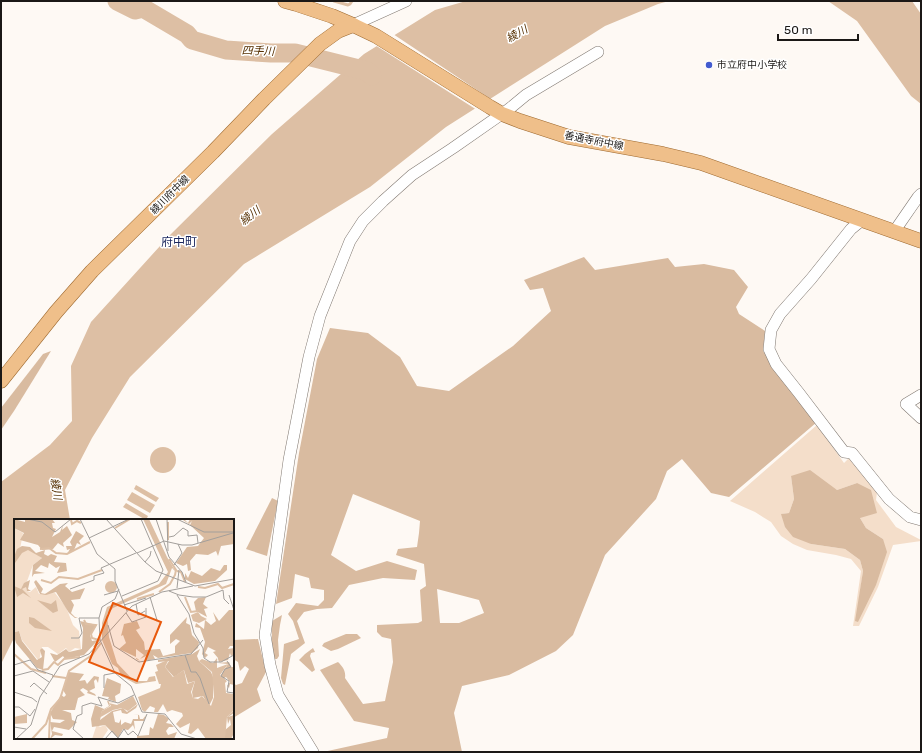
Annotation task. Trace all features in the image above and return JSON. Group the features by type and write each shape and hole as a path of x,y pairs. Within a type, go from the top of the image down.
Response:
{"main road":[{"name":"善通寺府中線","path":"285,1 314,10 353,25 376,36 496,111 520,121 569,137 663,154 701,164 921,241"},
{"name":"綾川府中線","path":"1,381 56,312 92,271 208,158 320,44 338,31 353,25"}],"street":[{"path":"353,25 406,1"},
{"path":"313,752 278,695 270,665 265,635 289,460 306,371 320,316 350,241 363,221 412,175 453,148 496,111 598,52"},
{"path":"897,232 898,226 921,194"},
{"path":"862,220 851,230 780,314 771,330 768,348 776,364 844,452 852,453 889,499 910,517 921,520"},
{"path":"921,395 906,404 921,418"}],"shaded area":[{"path":"584,257 595,270 668,258 675,267 704,264 734,270 748,287 736,307 739,314 765,331 763,351 817,422 729,497 711,493 682,459 667,471 656,499 605,555 573,635 556,651 509,675 462,686 454,713 462,752 323,752 387,738 389,728 354,721 320,670 338,662 344,669 345,678 363,704 385,701 393,662 391,639 382,637 377,632 377,625 418,623 422,621 420,590 426,586 424,564 396,555 398,549 417,547 420,521 353,494 331,555 356,571 387,561 417,570 415,580 383,578 349,585 332,608 304,612 297,621 305,643 291,654 285,685 283,684 281,678 284,644 299,639 293,621 288,614 296,603 318,606 324,600 324,590 311,588 309,578 295,574 292,598 276,604 299,453 317,359 330,328 368,333 400,357 417,386 449,391 513,346 551,311 543,288 530,290 524,280","holes":["437,589 479,600 484,613 459,623 440,623"]},
{"path":"51,351 1,430 1,408 43,354"},
{"path":"817,425 844,463 849,458 877,492 876,500 896,527 921,541 893,545 878,587 859,626 853,626 861,571 851,559 807,550 793,544 781,536 771,522 755,512 730,501","holes":["791,476 837,490 857,483 860,518 866,528 883,539 856,621 863,571 860,560 845,549 811,544 782,514 789,513 794,499"]},
{"path":"810,470 837,490 857,483 871,490 877,513 860,518 866,528 883,539 887,552 876,585 858,622 855,621 863,571 860,560 845,549 811,544 793,537 785,527 781,514 789,513 794,499 791,476"},
{"path":"272,498 278,501 267,556 246,549"},
{"path":"282,615 278,640 279,656 277,659 274,659 272,652 272,621"},
{"path":"346,634 357,634 361,638 331,651 322,646 324,643"},
{"path":"258,639 266,672 257,689 261,701 234,717 234,684 236,685 242,683 249,669 245,666 240,671 238,662 234,660 234,640"},
{"path":"313,648 315,652 311,653 310,656 315,670 312,672 299,660"}],"water":[{"name":"綾川","path":"466,1 669,1 658,4 605,26 446,127 370,187 244,264 130,377 92,438 65,490 70,519 14,519 14,638 1,664 1,482 50,445 72,421 71,366 91,322 170,235 272,134 364,54 435,10"},
{"path":"828,1 912,1 921,14 921,104 911,96 857,21"},
{"path":"163,447 172,451 176,460 172,469 163,473 154,469 150,460 154,451"},
{"path":"136,485 159,498 156,502 134,489"},
{"path":"132,492 155,505 150,513 127,500"},
{"path":"126,503 148,516 146,519 144,519 123,507"}],"pier":[{"path":"393,34 492,100 477,110 375,45"}],"waterway":[{"name":"四手川","path":"117,1 135,10 143,8 187,34 192,40 226,50 295,53 367,71 372,76"},
{"path":"334,1 348,5 352,1"}],"place":[{"name":"市立府中小学校","path":"709,65"}],"district":[{"name":"府中町","path":"179,242"}]}
